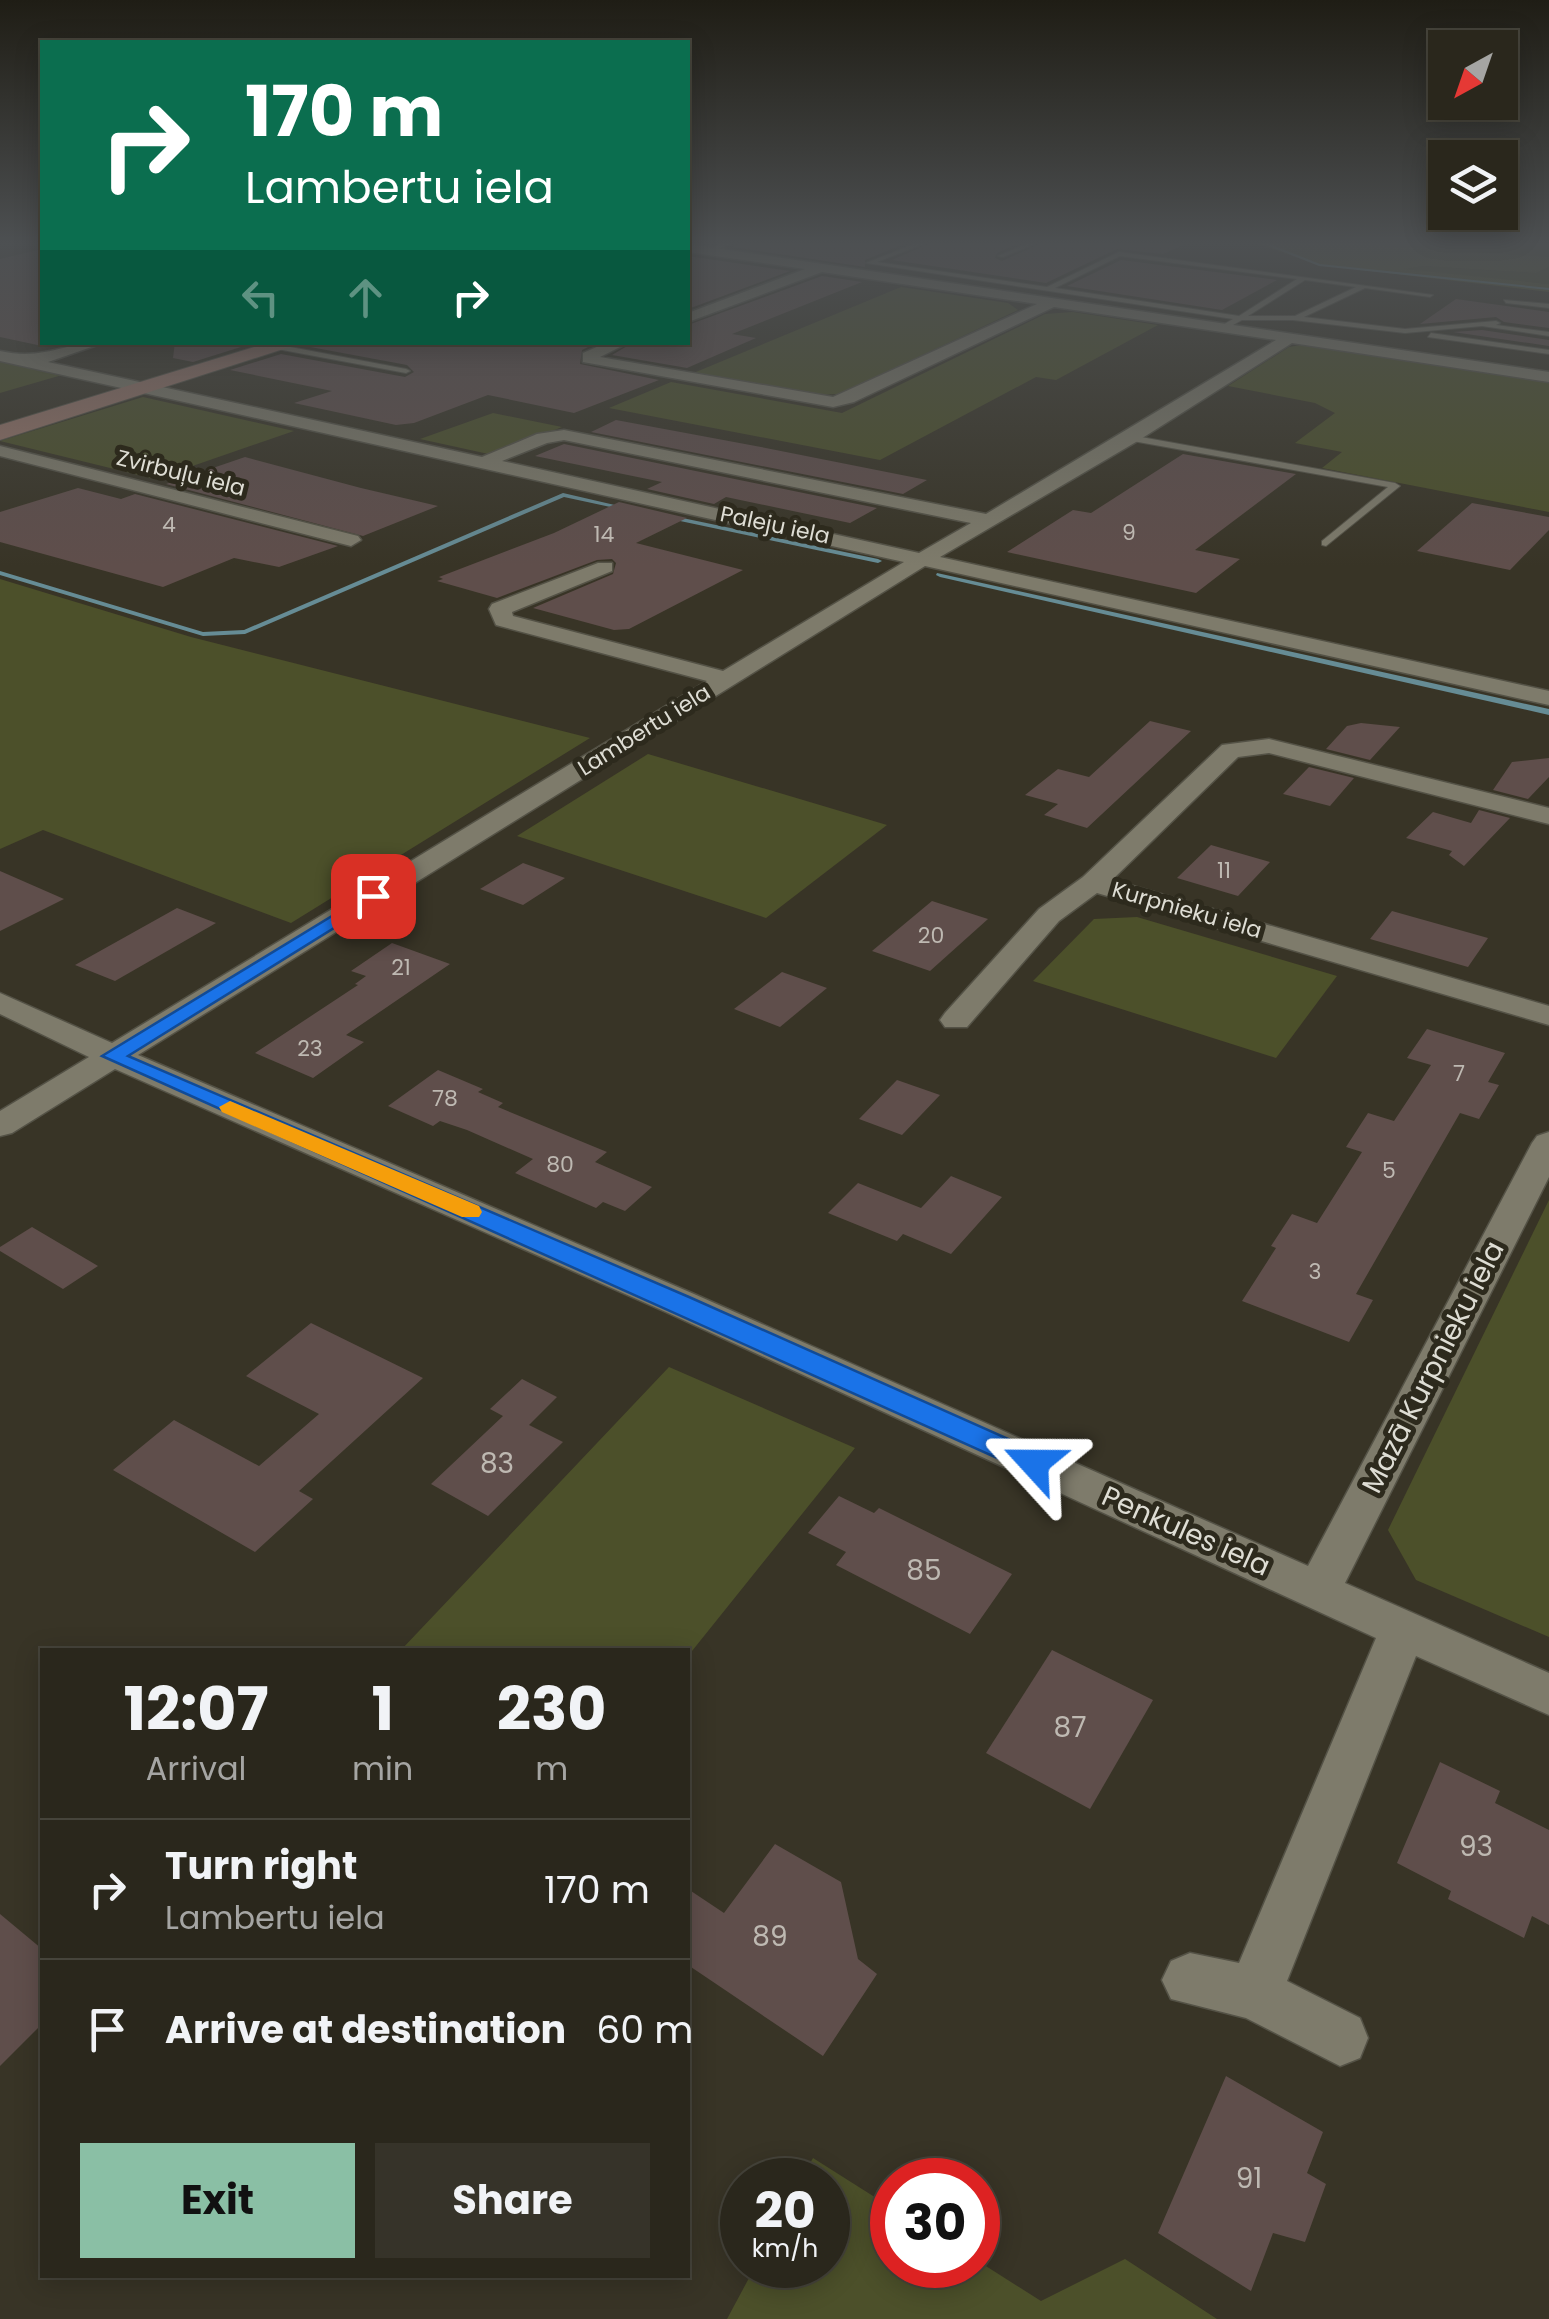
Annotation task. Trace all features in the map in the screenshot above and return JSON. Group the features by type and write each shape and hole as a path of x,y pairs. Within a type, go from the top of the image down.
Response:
{"street":[{"path":"29,362 74,349"},
{"path":"0,432 274,349"},
{"path":"605,349 588,359 833,402 848,399 946,349"},
{"name":"Lambertu iela","path":"0,1126 986,520 1130,438 1272,349"},
{"path":"1366,349 1549,376"},
{"name":"Paleju iela","path":"0,356 1549,698"},
{"path":"483,463 544,438 564,436 986,520"},
{"name":"Zvirbuļu iela","path":"0,450 351,540"},
{"path":"605,567 500,609 504,620 726,680"},
{"name":"Kurpnieku iela","path":"1549,816 1269,746 1230,750 1093,883 1549,1016"},
{"path":"956,1020 1049,915 1093,883"},
{"name":"Penkules iela","path":"0,1002 112,1056 680,1302 1549,1695"},
{"name":"Mazā Kurpnieku iela","path":"1318,1591 1549,1143"},
{"path":"1254,1993 1404,1629"},
{"path":"1190,1980 1254,1993 1340,2038"}],"lane":[{"path":"306,349 406,372"},
{"path":"1130,438 1395,486 1326,543"}],"green space":[{"path":"751,349 935,349 840,394 812,395 691,374"},
{"path":"973,349 1113,349 1056,380 1036,377 880,460 609,408 671,382 842,413"},
{"path":"1286,349 1343,349 1549,379 1549,512 1322,468 1342,452 1295,443 1335,413 1315,403 1228,386"},
{"path":"0,361 62,375 0,393"},
{"path":"143,397 294,431 155,479 0,441"},
{"path":"493,413 562,427 493,455 420,439"},
{"path":"0,579 191,637 590,738 291,923 43,830 0,849"},
{"path":"648,754 887,825 766,918 517,836"},
{"path":"1137,917 1337,976 1276,1058 1033,981 1094,919"},
{"path":"1549,1200 1549,1637 1416,1580 1388,1530"},
{"path":"669,1367 855,1448 690,1654 690,1648 403,1648"},
{"path":"850,2181 870,2194 870,2288 1000,2288 1000,2275 1041,2301 1125,2259 1217,2319 727,2319 744,2288 850,2288"}],"building":[{"path":"174,349 234,349 193,362 173,358"},
{"path":"322,349 584,349 580,364 659,380 574,413 488,395 414,423 396,425 294,403 332,391 230,370 281,354 405,377 414,372 407,365"},
{"path":"622,349 730,349 687,368 612,355"},
{"path":"616,420 927,480 903,494 591,432"},
{"path":"564,444 877,508 850,523 726,497 714,504 647,489 662,482 535,456"},
{"path":"1183,454 1296,474 1195,550 1240,559 1196,593 1007,552 1073,510 1091,513"},
{"path":"245,457 438,506 363,536 166,484"},
{"path":"78,488 121,499 135,494 338,546 279,567 234,558 163,587 0,542 0,512"},
{"path":"619,502 687,518 636,543 743,570 629,629 614,630 533,608 613,574 616,563 612,559 597,560 497,598 437,581 443,579 439,577 554,533"},
{"path":"1472,503 1549,517 1549,530 1510,570 1417,551"},
{"path":"1150,721 1191,731 1087,828 1044,815 1058,804 1025,795 1058,769 1089,777"},
{"path":"1361,723 1400,727 1370,760 1326,749 1347,726"},
{"path":"1549,758 1549,777 1528,799 1493,790 1512,762"},
{"path":"1309,767 1354,778 1330,806 1283,794"},
{"path":"1479,810 1510,818 1464,866 1449,855 1452,851 1406,838 1433,812 1471,823"},
{"path":"1211,845 1270,862 1238,896 1177,878"},
{"path":"523,863 565,878 523,905 480,889"},
{"path":"0,871 64,899 0,931"},
{"path":"932,901 988,919 930,971 872,951"},
{"path":"177,908 216,923 115,981 75,965"},
{"path":"1392,911 1488,938 1468,967 1370,939"},
{"path":"392,943 450,964 346,1035 364,1042 313,1078 255,1053 358,985 355,984 366,976 351,971"},
{"path":"782,972 827,988 780,1027 734,1009"},
{"path":"1427,1029 1505,1053 1488,1082 1499,1085 1479,1119 1460,1113 1356,1294 1373,1300 1349,1342 1242,1301 1276,1248 1271,1246 1292,1214 1317,1223 1362,1152 1346,1147 1368,1113 1394,1121 1431,1065 1407,1058"},
{"path":"438,1070 483,1089 478,1092 503,1103 498,1107 607,1152 595,1162 652,1187 625,1211 603,1202 596,1208 515,1173 533,1159 467,1130 440,1121 433,1126 388,1106"},
{"path":"897,1080 940,1095 902,1135 859,1119"},
{"path":"951,1176 1002,1197 951,1254 903,1234 897,1241 828,1213 858,1183 921,1208"},
{"path":"32,1227 98,1266 63,1289 0,1251 0,1247"},
{"path":"311,1323 423,1378 299,1491 313,1499 255,1552 113,1470 174,1420 259,1466 319,1414 246,1376"},
{"path":"522,1379 557,1397 529,1425 563,1442 488,1516 431,1484 503,1416 490,1409"},
{"path":"839,1496 874,1513 879,1508 1012,1574 970,1634 836,1565 846,1552 808,1533"},
{"path":"1052,1650 1153,1700 1090,1809 986,1753"},
{"path":"1440,1762 1500,1791 1495,1803 1549,1830 1549,1925 1532,1916 1524,1938 1448,1899 1451,1891 1397,1863"},
{"path":"775,1844 841,1882 858,1959 877,1974 823,2056 690,1966 690,1890 724,1913"},
{"path":"0,1914 40,1947 40,2026 0,2066"},
{"path":"1226,2076 1323,2132 1307,2173 1326,2184 1305,2242 1273,2233 1251,2291 1158,2233"}],"waterway":[{"path":"0,573 203,634 245,632 563,495 629,509"},
{"path":"668,517 878,561"},
{"path":"940,575 1549,712"}],"slow traffic":[{"path":"230,1107 470,1212"}],"route":[{"path":"373,896 112,1056 680,1302 1034,1463"}]}
